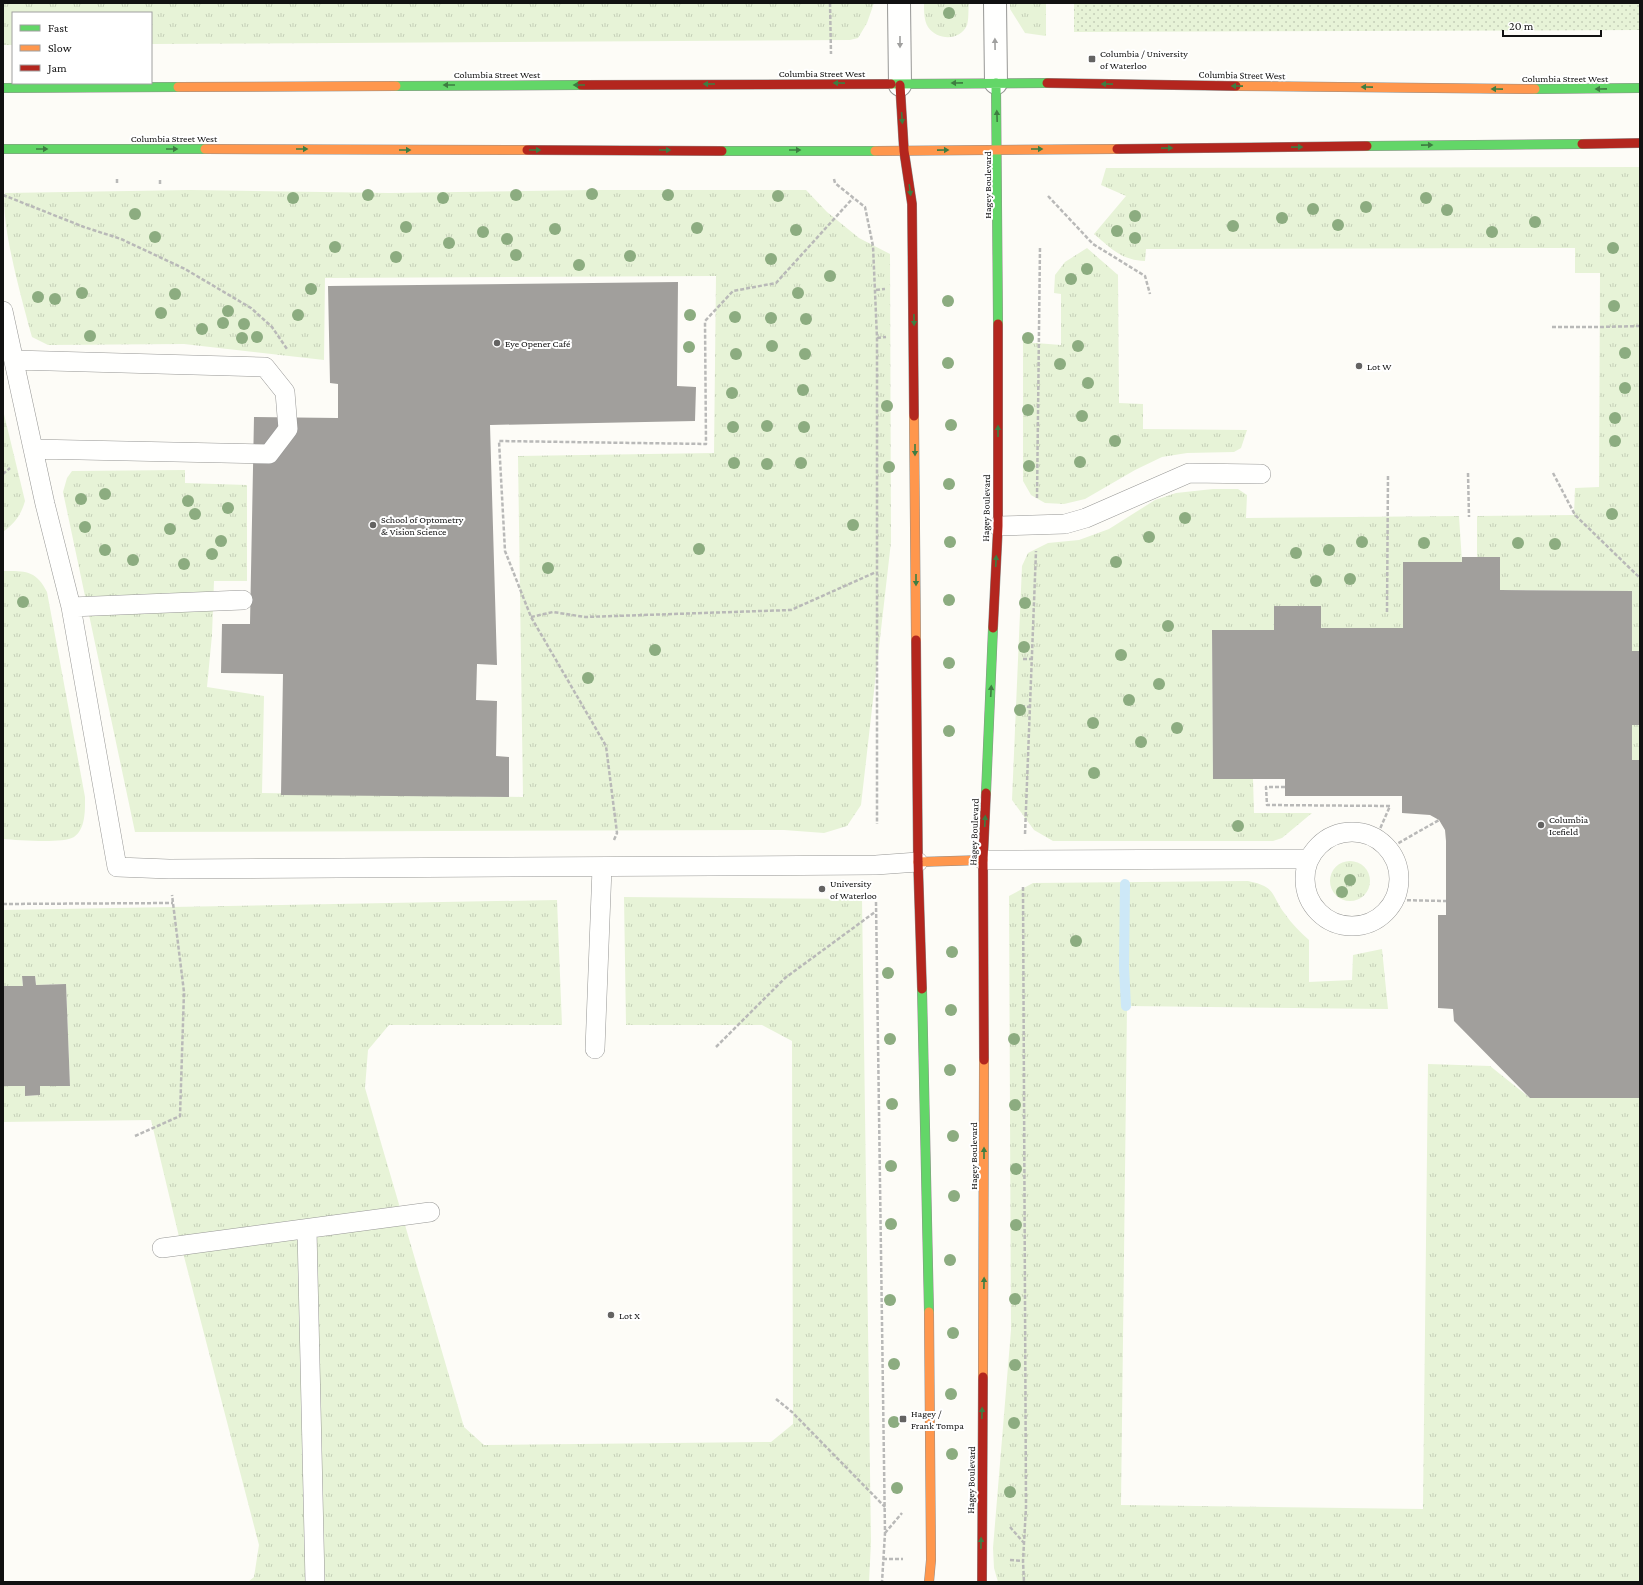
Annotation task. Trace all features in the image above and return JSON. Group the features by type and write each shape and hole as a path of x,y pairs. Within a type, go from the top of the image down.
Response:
{"main road":[{"name":"Columbia Street West","path":"3,88 996,83 1536,90 1640,88"},
{"name":"Hagey Boulevard","path":"982,1582 984,1243 983,860 998,526 998,149 996,83"},
{"path":"900,84 904,151 912,204 918,862 929,1244 931,1560 929,1582"},
{"name":"Columbia Street West","path":"3,149 904,151 1640,143"},
{"path":"918,862 983,860"}],"street":[{"path":"899,3 900,84"},
{"path":"995,3 996,83"}],"lane":[{"path":"3,311 33,449 71,607 117,867 169,869 602,868 876,865 918,862"},
{"path":"14,360 265,367 286,392 288,429 268,454 33,449"},
{"path":"998,526 1065,524 1086,518 1188,473 1261,474"},
{"path":"71,607 243,600"},
{"path":"1346,832 1362,833 1382,844 1396,860 1399,873 1399,887 1395,900 1380,917 1366,924 1351,926 1336,924 1322,916 1312,904 1306,890 1305,874 1309,859 1318,846 1331,837 1346,832"},
{"path":"983,860 1309,859"},
{"path":"595,1049 602,868"},
{"path":"162,1248 307,1230 430,1212"},
{"path":"307,1230 315,1582"}],"path":[{"path":"830,3 831,58"},
{"path":"834,175 835,183 865,207 873,246 876,290 877,824"},
{"path":"117,179 117,185"},
{"path":"160,180 160,185"},
{"path":"3,195 77,225 121,239 185,269 251,308 272,327 299,367 286,392"},
{"path":"1048,196 1093,244 1145,276 1150,294"},
{"path":"602,868 617,833 606,746 531,617 505,551 499,441 706,444 705,321 732,291 776,283 853,198"},
{"path":"1024,1582 1023,1561 1026,1507 1022,894 1037,524 1040,246"},
{"path":"876,290 886,289"},
{"path":"1552,327 1640,326"},
{"path":"877,338 886,337"},
{"path":"1553,473 1575,515 1640,578"},
{"path":"1387,612 1388,474"},
{"path":"1468,474 1469,517"},
{"path":"531,617 554,612 585,617 791,610 876,572"},
{"path":"1023,658 1032,659"},
{"path":"1021,706 1030,706"},
{"path":"1285,787 1266,787 1267,805 1390,806 1382,844"},
{"path":"1382,844 1439,820"},
{"path":"134,1136 180,1116 184,992 169,869"},
{"path":"1395,900 1446,901"},
{"path":"876,902 885,1507 882,1582"},
{"path":"3,904 173,903"},
{"path":"716,1047 785,978 875,912"},
{"path":"776,1400 792,1412 885,1507"},
{"path":"883,1560 906,1559"}],"green space":[{"path":"3,3 874,3 867,23 858,38 850,40 152,44 152,12 12,12 12,45 3,45"},
{"path":"924,3 969,3 967,25 964,30 954,36 943,37 937,35 932,32 927,25 924,16"},
{"path":"1010,3 1046,3 1046,36 1025,33 1010,9"},
{"path":"1074,3 1640,3 1640,30 1074,32"},
{"path":"1640,167 1640,657 1632,651 1632,591 1500,590 1500,557 1477,557 1477,516 1574,515 1575,488 1599,487 1600,273 1575,273 1575,248 1146,249 1145,261 1129,258 1117,253 1094,234 1126,196 1101,185 1106,168"},
{"path":"191,190 389,193 590,190 806,190 827,212 859,238 890,254 891,542 861,805 847,826 824,833 784,830 135,832 63,492 67,478 72,471 185,470 185,483 247,485 247,581 214,581 212,635 207,687 264,696 262,793 523,797 518,456 714,453 716,276 325,278 324,360 184,344 48,345 32,337 18,285 9,243 4,206 5,193"},
{"path":"1087,248 1118,275 1119,403 1143,404 1143,429 1247,430 1241,448 1234,452 1187,453 1162,457 1135,470 1085,499 1064,504 1045,503 1031,495 1023,481 1023,342 1061,345 1061,294 1054,293 1055,275 1065,262"},
{"path":"3,410 25,501 17,518 3,532"},
{"path":"1213,489 1238,489 1247,495 1246,518 1459,516 1462,562 1403,562 1403,628 1321,628 1321,606 1274,606 1274,630 1212,630 1213,779 1253,779 1254,813 1312,813 1282,838 1273,841 1053,841 1034,830 1012,800 1022,566 1028,553 1048,543 1079,540 1109,529 1155,500 1176,493"},
{"path":"3,571 29,573 39,579 47,592 85,797 84,818 81,829 74,837 68,839 40,841 3,839"},
{"path":"1632,725 1640,725 1640,760 1632,760"},
{"path":"1346,861 1354,861 1361,864 1367,870 1370,881 1367,892 1361,898 1354,901 1346,901 1339,898 1333,892 1330,885 1330,877 1333,870 1339,864"},
{"path":"1248,881 1264,886 1272,892 1290,921 1309,940 1309,982 1352,980 1353,955 1382,949 1388,1009 1127,1006 1121,1505 1423,1509 1428,1064 1490,1066 1530,1098 1640,1098 1640,1582 998,1582 994,1568 993,1548 1011,1330 1009,896 1033,883"},
{"path":"624,897 862,899 871,1542 869,1582 248,1582 254,1577 259,1545 181,1245 151,1120 3,1122 3,1086 25,1086 26,1096 40,1095 40,1086 70,1085 66,984 36,985 35,976 22,976 23,986 3,986 3,910 557,900 562,1025 389,1025 368,1050 365,1088 464,1427 484,1445 771,1442 793,1424 792,1041 762,1025 626,1025"}],"building":[{"name":"School of Optometry & Vision Science","path":"678,282 677,386 696,387 695,421 490,425 497,665 477,664 476,700 497,701 496,756 509,757 509,797 281,795 283,674 221,673 222,624 250,624 254,417 338,418 338,384 330,383 328,286"},
{"name":"Columbia Icefield","path":"1462,557 1500,557 1500,590 1632,591 1632,651 1640,651 1640,725 1632,725 1632,760 1640,760 1640,1098 1530,1098 1454,1021 1453,1009 1438,1008 1438,915 1446,915 1446,841 1445,830 1439,820 1430,815 1402,813 1402,796 1285,796 1285,779 1213,779 1212,630 1274,630 1274,606 1321,606 1321,628 1403,628 1403,562 1462,562"},
{"path":"22,976 35,976 36,985 66,984 70,1086 40,1086 40,1095 25,1096 25,1086 3,1086 3,986 23,986"}],"waterway":[{"path":"1125,884 1124,967 1126,1006"}],"traffic: fast":[{"path":"996,83 998,324"},
{"path":"891,84 1047,83"},
{"path":"396,86 581,85"},
{"path":"3,88 178,87"},
{"path":"1535,89 1640,88"},
{"path":"1367,146 1582,144"},
{"path":"3,149 205,149"},
{"path":"722,151 875,151"},
{"path":"986,793 993,628"},
{"path":"922,989 929,1312"}],"traffic: slow":[{"path":"178,87 396,86"},
{"path":"1236,86 1535,89"},
{"path":"205,149 527,150"},
{"path":"875,151 1117,149"},
{"path":"914,416 916,640"},
{"path":"918,862 983,860"},
{"path":"983,1377 984,1060"},
{"path":"929,1312 931,1560 929,1582"}],"traffic: jam":[{"path":"1047,83 1236,86"},
{"path":"581,85 891,84"},
{"path":"900,85 904,151 912,204 914,416"},
{"path":"1582,144 1640,143"},
{"path":"1117,149 1367,146"},
{"path":"527,150 722,151"},
{"path":"993,628 998,526 998,324"},
{"path":"916,640 918,862 922,989"},
{"path":"984,1060 983,860 986,793"},
{"path":"982,1582 983,1377"}],"place":[{"name":"Columbia / University of Waterloo","path":"1092,59"},
{"name":"Eye Opener Café","path":"497,343"},
{"name":"Lot W","path":"1359,366"},
{"name":"School of Optometry & Vision Science","path":"373,525"},
{"name":"Columbia Icefield","path":"1541,825"},
{"name":"University of Waterloo","path":"822,889"},
{"name":"Lot X","path":"611,1315"},
{"name":"Hagey / Frank Tompa","path":"903,1419"}]}
